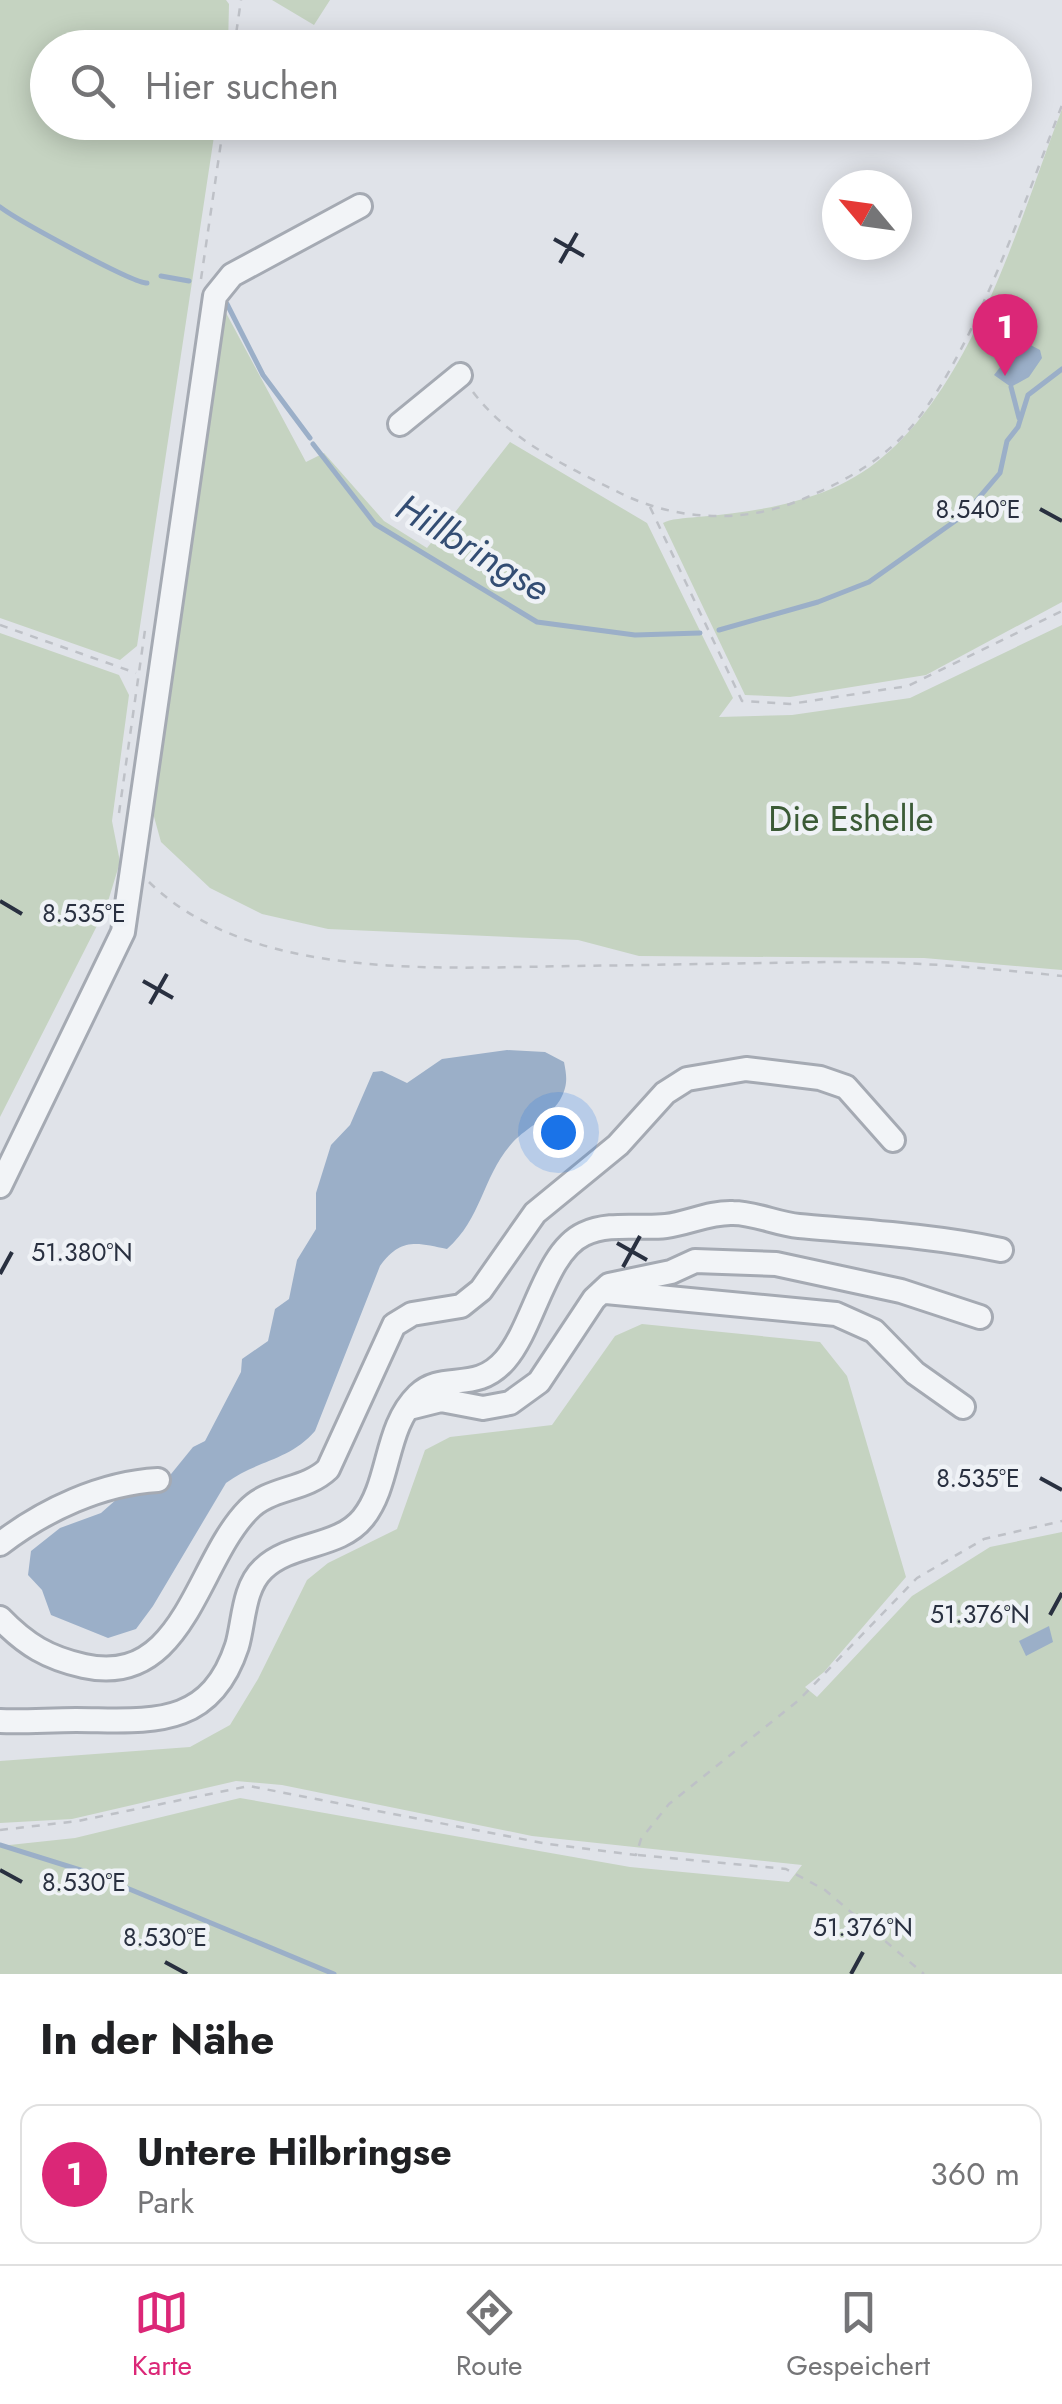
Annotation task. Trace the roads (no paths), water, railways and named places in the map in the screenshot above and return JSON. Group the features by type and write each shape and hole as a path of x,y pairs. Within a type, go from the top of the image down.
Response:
{"lane":[{"path":"2,1178 123,932 214,296 232,275 360,206"},
{"path":"400,424 460,375"},
{"path":"0,1618 38,1652 106,1671 130,1666 155,1650 183,1618 244,1513 266,1497 316,1481 328,1469 394,1325 412,1314 461,1306 481,1290 536,1213 618,1145 664,1093 687,1078 746,1070 820,1078 846,1087 893,1140"},
{"path":"0,1721 144,1722 182,1714 196,1706 226,1671 250,1591 262,1570 292,1549 336,1536 363,1518 406,1410 430,1385 470,1383 496,1370 530,1321 562,1255 578,1236 593,1230 666,1226 730,1212 800,1226 888,1231 1002,1250"},
{"path":"406,1410 441,1400 497,1408 520,1397 539,1382 602,1292 624,1280 671,1272 694,1262 740,1260 901,1291 980,1317"},
{"path":"602,1292 836,1314 874,1331 915,1373 963,1406"},
{"path":"0,1544 63,1506 121,1484 158,1480"}],"water":[{"path":"1021,340 1040,350 1042,358 1029,377 1011,387 994,375"},
{"path":"507,1050 545,1052 564,1062 563,1095 503,1155 468,1224 447,1249 409,1244 380,1266 315,1431 284,1455 226,1483 136,1629 108,1638 51,1615 42,1590 28,1575 31,1551 60,1528 101,1513 126,1491 167,1479 193,1447 205,1441 241,1372 242,1359 268,1341 275,1309 289,1299 297,1260 316,1229 316,1193 331,1145 350,1125 373,1072 382,1071 407,1083 442,1059"},
{"path":"1049,1626 1053,1642 1026,1656 1019,1641"}],"waterway":[{"name":"Hillbringse","path":"0,207 99,263 147,283"},
{"name":"Hillbringse","path":"161,276 189,281"},
{"name":"Hillbringse","path":"227,304 263,375 310,438"},
{"name":"Hillbringse","path":"719,630 818,602 869,582 965,514 1000,473 1007,441 1018,427 1028,395 1062,369"},
{"path":"1011,387 1019,418"},
{"name":"Hillbringse","path":"313,444 375,524 537,622 635,635 700,633"},
{"path":"0,1845 93,1874 334,1974"}],"place":[{"name":"Untere Hilbringse","path":"1005,376"}],"park label":[{"name":"Die Eshelle","path":"851,819"}]}
